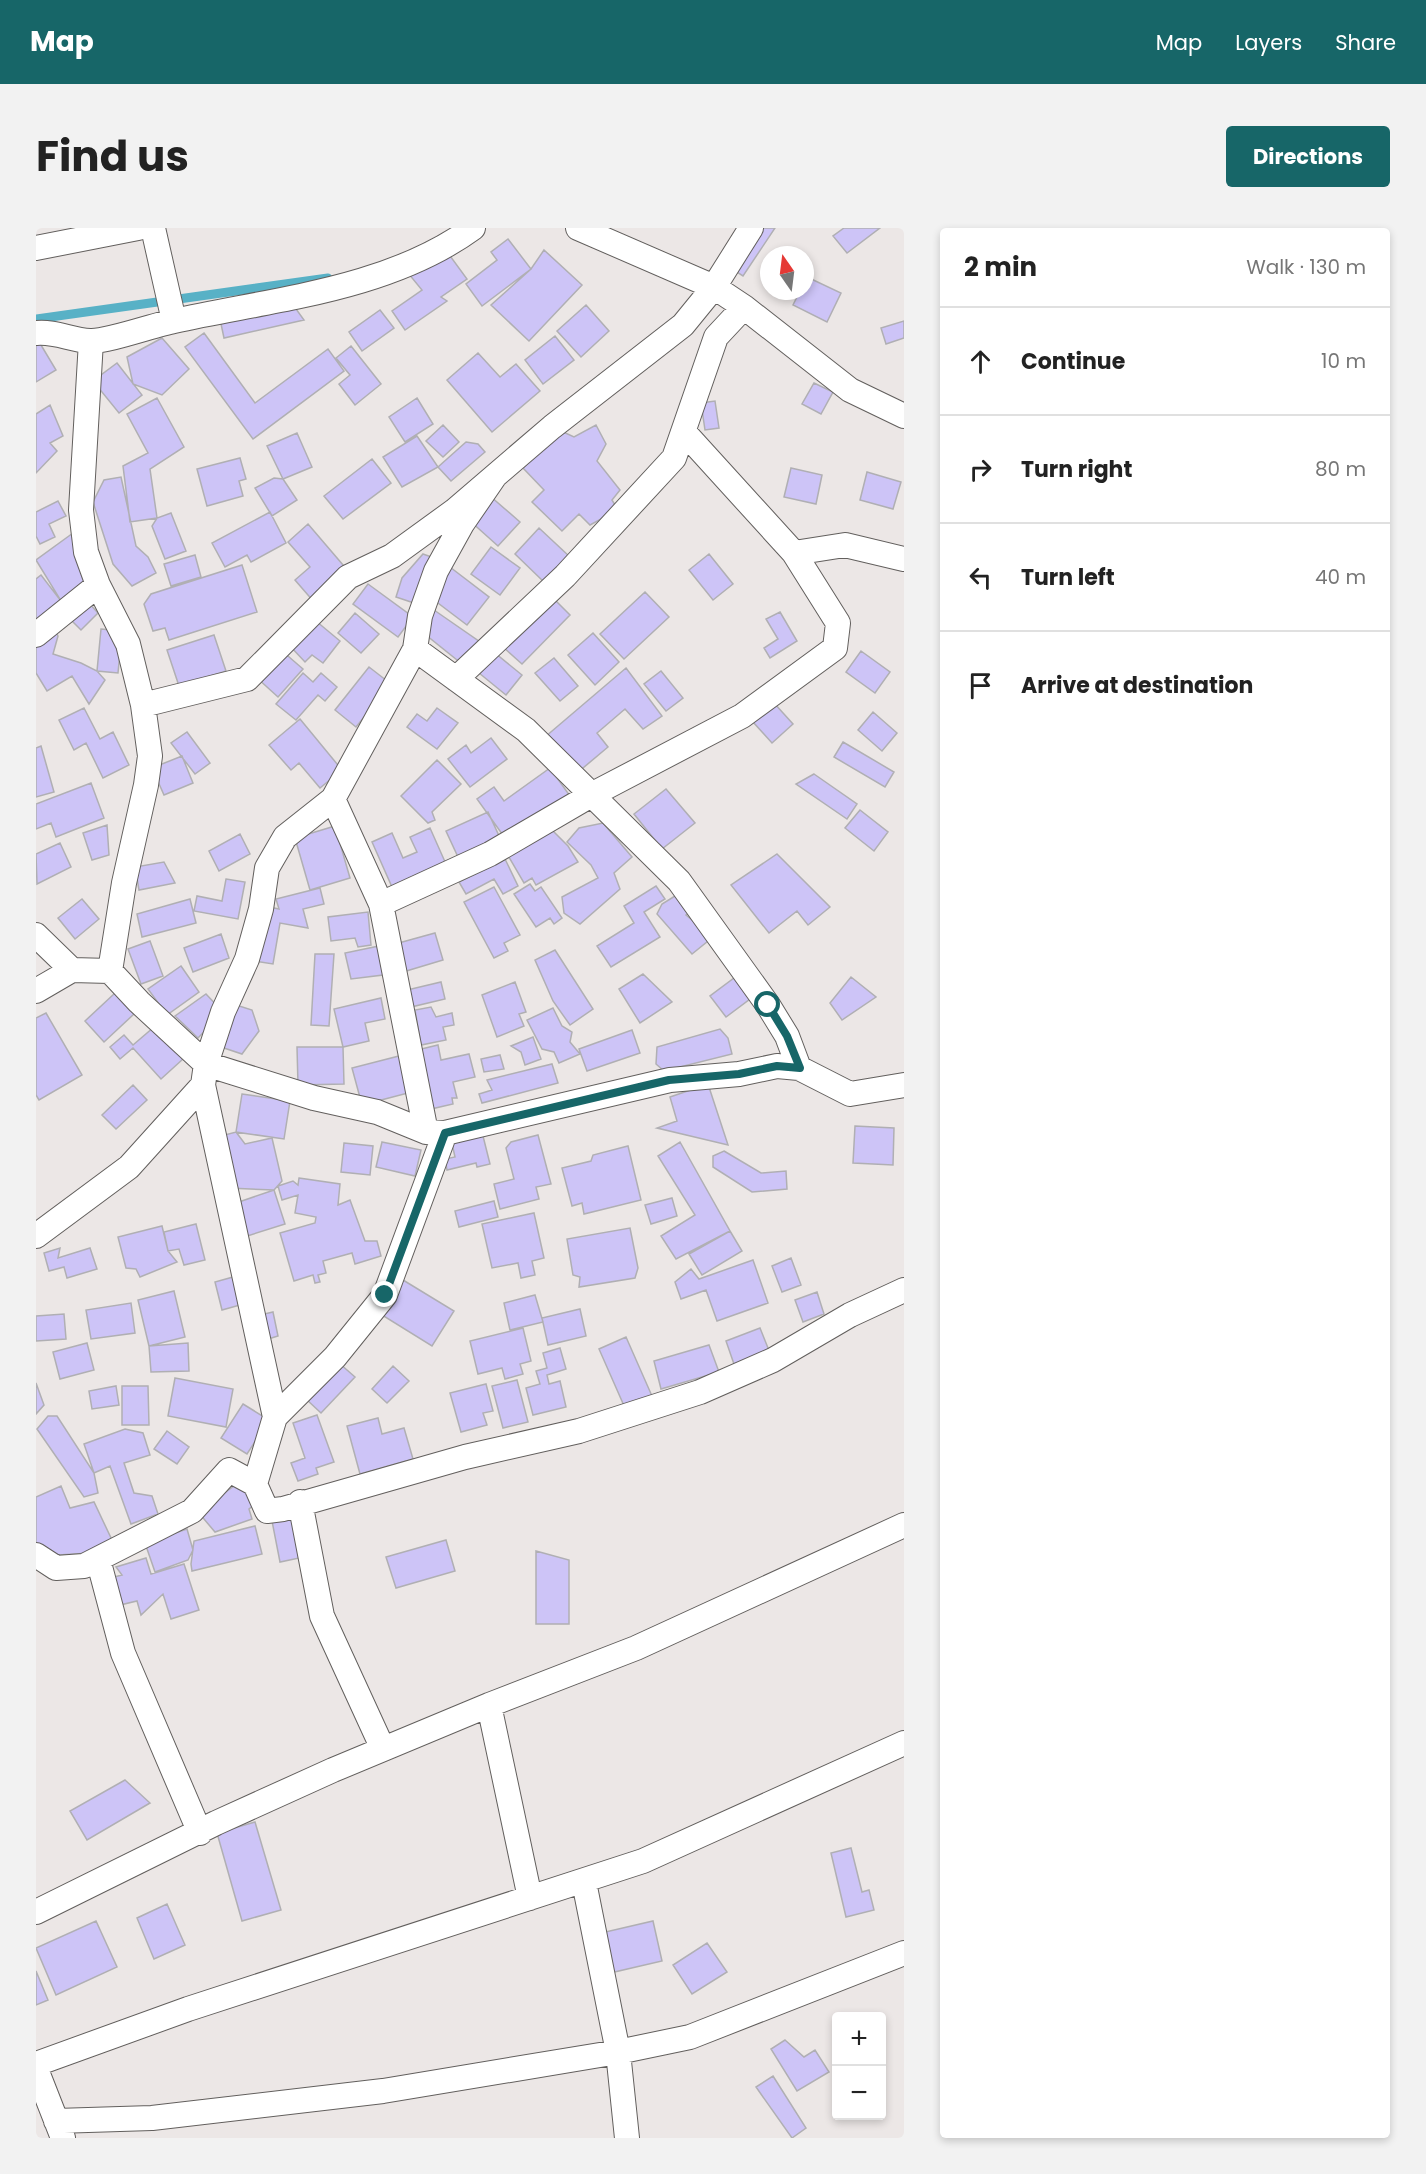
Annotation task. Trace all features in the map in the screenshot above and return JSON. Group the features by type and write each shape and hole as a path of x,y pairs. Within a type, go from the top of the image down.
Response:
{"street":[{"path":"36,248 138,228"},
{"path":"153,228 174,321"},
{"path":"36,333 46,332 91,341 357,281 414,260 473,228"},
{"path":"578,228 714,287 744,307 850,390 904,416"},
{"path":"143,705 246,679 348,577 392,556 454,511 552,427 683,324 714,287 751,228"},
{"path":"456,679 581,559 674,458 716,337 744,307"},
{"path":"91,341 81,510 86,552 98,585 128,644 143,705 150,756 124,883 110,971"},
{"path":"381,904 490,854 593,794 742,716 835,648 838,623 794,553 684,432"},
{"path":"36,1236 129,1167 205,1074 224,1012 247,959 261,909 267,868 285,837 333,799 415,650 420,616 436,571 462,524 495,476"},
{"path":"794,553 845,546 904,559"},
{"path":"36,635 98,585"},
{"path":"415,650 526,730 679,881 768,1005 787,1036 800,1068"},
{"path":"275,1417 335,1357 385,1295 435,1133 381,904 333,799"},
{"path":"36,935 72,970"},
{"path":"36,992 72,970 110,971 205,1074 275,1417 255,1484"},
{"path":"205,1074 377,1112 435,1133 669,1080 739,1074 777,1066 800,1068 850,1094 904,1085"},
{"path":"36,1555 56,1568 84,1566 192,1511 229,1470 255,1484 267,1511 465,1457 579,1431 700,1392 772,1360 850,1315 904,1290"},
{"path":"300,1502 322,1616 383,1749"},
{"path":"36,1912 200,1833 216,1823 383,1749 636,1648 904,1525"},
{"path":"98,1559 123,1653 200,1833"},
{"path":"489,1705 530,1898"},
{"path":"36,2064 188,2009 643,1861 904,1743"},
{"path":"584,1882 618,2052 627,2138"},
{"path":"36,2069 60,2129 383,2091 618,2052 690,2037 904,1953"}],"building":[{"path":"755,228 775,228 763,246 760,246 760,250 743,276 729,267"},
{"path":"844,228 880,228 847,253 833,236"},
{"path":"508,239 531,269 482,306 466,284 497,260 491,252"},
{"path":"445,249 467,279 441,297 447,301 405,330 392,311 422,290 408,273"},
{"path":"544,250 582,285 529,341 491,305 531,269"},
{"path":"814,280 841,293 827,322 793,305 796,300 814,300"},
{"path":"291,302 304,320 224,338 220,319"},
{"path":"586,305 609,331 581,357 557,331"},
{"path":"380,310 394,328 362,351 349,332"},
{"path":"904,321 904,338 886,344 881,328"},
{"path":"204,333 255,403 328,349 344,371 253,439 185,347"},
{"path":"555,336 574,360 543,384 525,360"},
{"path":"162,338 189,369 162,395 133,384 127,357"},
{"path":"38,340 56,370 36,382 36,341"},
{"path":"351,346 381,384 355,405 339,384 350,375 336,358"},
{"path":"478,353 500,377 516,364 540,391 492,432 447,380"},
{"path":"117,363 142,395 119,413 93,381"},
{"path":"814,383 833,392 821,414 802,404"},
{"path":"157,398 184,447 150,469 157,518 130,522 123,466 148,453 127,414"},
{"path":"417,398 433,424 405,442 389,417"},
{"path":"715,401 719,428 705,430 701,403"},
{"path":"50,405 63,436 50,443 57,451 36,473 36,414"},
{"path":"443,425 459,442 443,457 426,441"},
{"path":"596,425 606,444 597,461 620,490 612,500 618,510 590,525 579,514 562,531 532,502 544,490 523,468 561,431 574,437"},
{"path":"297,433 312,467 283,479 267,446"},
{"path":"417,436 438,467 402,487 383,457"},
{"path":"466,442 478,444 485,452 451,481 438,467"},
{"path":"240,458 246,479 239,481 243,496 207,506 197,469"},
{"path":"372,459 391,483 343,519 324,496"},
{"path":"791,468 822,475 816,504 784,497"},
{"path":"867,472 901,482 893,509 860,500"},
{"path":"121,477 136,546 148,557 156,573 132,586 113,564 93,502 104,480"},
{"path":"274,478 283,479 297,500 272,516 255,488"},
{"path":"490,496 520,522 498,546 469,520"},
{"path":"58,501 66,516 49,524 55,537 40,544 36,536 36,512"},
{"path":"270,512 286,543 251,562 247,555 225,567 212,543"},
{"path":"171,513 186,551 165,559 152,526 157,518"},
{"path":"308,524 349,572 314,602 295,580 310,567 288,542"},
{"path":"539,528 570,557 545,583 515,554"},
{"path":"73,533 95,575 61,601 36,560"},
{"path":"491,547 520,568 500,595 471,574"},
{"path":"423,554 437,559 417,604 396,597 402,578"},
{"path":"709,554 733,584 713,600 689,570"},
{"path":"195,555 201,577 171,586 164,564"},
{"path":"446,564 489,597 467,625 434,600"},
{"path":"242,565 257,612 169,640 165,628 153,631 144,604 151,594"},
{"path":"41,575 61,601 36,621 36,579"},
{"path":"368,584 413,617 398,637 353,604"},
{"path":"645,592 669,617 624,659 600,634"},
{"path":"550,595 570,615 522,664 502,646"},
{"path":"87,601 98,613 81,630 69,618"},
{"path":"434,610 483,644 467,668 421,631"},
{"path":"780,612 797,641 770,658 764,648 778,639 766,619"},
{"path":"355,613 379,634 361,653 338,633"},
{"path":"316,621 340,641 323,663 312,655 305,662 290,646"},
{"path":"54,628 58,636 53,654 97,671 105,680 89,704 72,676 47,691 36,673 36,639"},
{"path":"101,629 122,631 118,673 97,671"},
{"path":"593,633 619,662 595,685 568,655"},
{"path":"214,635 226,671 179,686 167,650"},
{"path":"281,650 303,669 278,697 256,677"},
{"path":"861,651 890,672 875,693 846,672"},
{"path":"495,653 522,675 506,695 479,673"},
{"path":"554,658 578,686 560,701 535,673"},
{"path":"369,667 391,684 356,727 335,710"},
{"path":"626,668 662,716 643,729 625,709 597,733 608,747 577,773 545,737"},
{"path":"661,671 683,698 666,711 644,684"},
{"path":"303,673 313,682 321,673 337,687 325,701 318,695 296,720 276,704"},
{"path":"774,703 793,724 772,743 753,722"},
{"path":"84,708 100,739 113,732 129,765 103,778 86,743 74,750 59,720"},
{"path":"437,708 458,723 437,749 407,727 417,714 427,721"},
{"path":"873,712 897,733 882,751 858,730"},
{"path":"300,719 342,770 320,788 299,763 291,770 269,745"},
{"path":"187,732 210,763 195,774 171,743"},
{"path":"491,738 507,759 470,787 448,759 466,745 471,753"},
{"path":"843,742 894,772 885,787 834,757"},
{"path":"41,746 54,792 36,797 36,748"},
{"path":"182,756 193,783 164,795 152,768"},
{"path":"437,760 461,784 432,812 435,820 428,823 401,796"},
{"path":"550,768 570,796 505,838 477,799 494,787 504,801"},
{"path":"814,774 857,804 847,819 796,784"},
{"path":"91,783 104,818 56,837 51,823 36,829 36,804"},
{"path":"666,789 695,823 662,849 634,814"},
{"path":"860,810 888,832 874,851 845,828"},
{"path":"488,812 500,838 458,857 446,831"},
{"path":"603,823 632,857 614,873 620,889 580,924 564,913 562,897 598,878 591,865 567,842 579,828"},
{"path":"107,825 109,855 92,860 83,833"},
{"path":"335,826 350,878 310,890 295,838"},
{"path":"430,828 446,864 392,887 372,842 392,833 403,858 417,852 410,837"},
{"path":"550,828 568,846 578,862 536,885 532,878 524,883 506,852"},
{"path":"240,834 250,854 219,871 209,851"},
{"path":"60,843 71,867 37,884 36,854"},
{"path":"777,854 830,907 808,925 797,911 769,933 731,885"},
{"path":"505,859 518,886 503,894 494,879 466,894 459,882"},
{"path":"164,862 175,883 139,890 135,867"},
{"path":"226,879 245,882 238,919 194,911 197,896 222,901"},
{"path":"530,884 535,891 541,887 562,918 554,924 550,918 536,927 514,894"},
{"path":"656,886 665,899 644,912 660,937 611,967 597,946 634,923 624,906"},
{"path":"494,887 520,935 504,943 508,951 494,958 464,902"},
{"path":"320,888 324,904 303,909 308,928 280,923 273,964 254,961 264,906 279,909 276,899"},
{"path":"675,896 691,911 686,915 713,937 692,954 657,914 662,904"},
{"path":"82,899 99,919 75,939 58,918"},
{"path":"190,899 196,923 142,937 137,914"},
{"path":"368,912 371,945 358,947 355,938 331,941 328,917"},
{"path":"435,933 443,960 403,972 395,944"},
{"path":"221,934 229,958 193,972 184,948"},
{"path":"150,941 163,976 141,984 128,949"},
{"path":"379,946 383,975 351,979 345,953"},
{"path":"555,950 593,1009 570,1025 553,1001 535,960"},
{"path":"315,954 334,954 329,1026 311,1025"},
{"path":"181,966 199,992 167,1015 148,989"},
{"path":"742,972 758,993 726,1017 710,996"},
{"path":"643,974 672,1002 640,1023 619,989"},
{"path":"851,977 876,997 842,1020 830,1003"},
{"path":"441,982 445,999 411,1007 407,990"},
{"path":"515,982 526,1012 519,1014 524,1026 497,1037 482,995"},
{"path":"115,993 134,1014 104,1042 85,1021"},
{"path":"206,994 223,1012 198,1038 175,1016"},
{"path":"381,998 385,1019 365,1023 369,1041 343,1047 334,1009"},
{"path":"233,1004 252,1010 259,1031 242,1054 218,1046"},
{"path":"431,1007 436,1017 452,1013 454,1025 443,1027 446,1040 421,1045 415,1010"},
{"path":"553,1008 562,1026 572,1032 570,1042 580,1054 559,1063 554,1052 542,1049 527,1020"},
{"path":"46,1013 82,1075 39,1100 36,1095 36,1018"},
{"path":"154,1027 183,1059 161,1079 133,1048 120,1059 110,1047 124,1035 133,1045"},
{"path":"720,1029 728,1038 732,1054 664,1071 656,1064 657,1047"},
{"path":"632,1030 640,1053 587,1071 579,1049"},
{"path":"533,1037 541,1059 525,1065 521,1052 511,1046"},
{"path":"438,1045 441,1060 469,1054 475,1077 453,1082 457,1098 452,1098 453,1104 431,1109 417,1050"},
{"path":"297,1047 343,1047 344,1084 298,1085"},
{"path":"500,1055 504,1069 484,1072 481,1059"},
{"path":"399,1056 408,1093 362,1105 352,1068"},
{"path":"552,1064 558,1083 482,1103 479,1094 492,1090 487,1080"},
{"path":"708,1084 728,1145 657,1128 677,1121 670,1097"},
{"path":"133,1085 147,1100 116,1129 102,1115"},
{"path":"242,1094 290,1101 284,1139 236,1132"},
{"path":"855,1126 894,1128 893,1165 853,1163"},
{"path":"236,1132 245,1144 272,1138 282,1181 274,1190 228,1188 217,1137"},
{"path":"482,1132 490,1164 477,1167 476,1163 447,1170 445,1159 455,1157 451,1139"},
{"path":"538,1135 551,1184 536,1187 539,1199 500,1209 494,1184 514,1179 506,1148 511,1142"},
{"path":"382,1142 421,1150 415,1176 376,1167"},
{"path":"680,1142 730,1231 676,1259 661,1236 695,1215 658,1156"},
{"path":"344,1143 373,1146 370,1175 341,1172"},
{"path":"628,1146 641,1200 584,1214 582,1203 572,1206 562,1168 591,1161 593,1155"},
{"path":"724,1151 761,1173 786,1171 787,1189 752,1192 713,1167 713,1156"},
{"path":"299,1178 340,1184 338,1205 350,1200 365,1241 377,1241 381,1256 355,1264 352,1253 323,1261 326,1273 318,1275 320,1282 315,1283 313,1275 294,1281 280,1233 315,1223 316,1217 295,1213 298,1195 282,1200 278,1186 293,1181 298,1185"},
{"path":"274,1190 285,1224 244,1237 233,1204"},
{"path":"672,1198 677,1216 651,1224 645,1205"},
{"path":"494,1201 498,1217 459,1227 455,1211"},
{"path":"534,1213 544,1258 532,1261 535,1275 521,1278 518,1263 492,1268 482,1224"},
{"path":"196,1224 205,1260 184,1265 179,1249 168,1251 164,1232"},
{"path":"162,1226 168,1251 177,1262 140,1277 136,1269 126,1268 118,1237"},
{"path":"630,1228 638,1268 635,1278 579,1287 580,1277 573,1275 567,1239"},
{"path":"730,1231 742,1251 702,1275 689,1254"},
{"path":"60,1248 58,1258 90,1248 97,1269 67,1278 64,1267 49,1271 44,1253"},
{"path":"791,1258 801,1285 782,1292 772,1266"},
{"path":"753,1260 768,1303 717,1321 706,1290 681,1299 675,1282 691,1269 699,1279"},
{"path":"233,1277 240,1305 222,1310 215,1282"},
{"path":"403,1280 454,1311 432,1346 382,1315"},
{"path":"174,1291 185,1337 149,1346 138,1300"},
{"path":"817,1292 824,1314 803,1322 795,1300"},
{"path":"535,1295 543,1322 510,1330 504,1303"},
{"path":"131,1303 135,1333 91,1339 86,1310"},
{"path":"580,1309 586,1336 548,1345 542,1318"},
{"path":"273,1312 278,1336 265,1340 260,1315"},
{"path":"64,1314 66,1339 36,1341 36,1316"},
{"path":"523,1328 531,1361 520,1364 523,1374 505,1379 502,1368 478,1374 470,1341"},
{"path":"760,1328 770,1353 735,1367 726,1341"},
{"path":"626,1337 652,1396 625,1408 599,1349"},
{"path":"87,1343 94,1370 60,1379 53,1352"},
{"path":"188,1343 189,1371 151,1372 149,1346"},
{"path":"709,1345 719,1372 661,1389 654,1361"},
{"path":"560,1348 566,1369 547,1375 549,1384 560,1381 566,1407 533,1415 526,1388 540,1384 536,1371 547,1368 543,1353"},
{"path":"339,1363 355,1377 321,1413 306,1399"},
{"path":"393,1366 409,1381 387,1403 372,1389"},
{"path":"175,1378 233,1389 226,1427 168,1416"},
{"path":"517,1380 528,1422 503,1428 492,1386"},
{"path":"36,1383 44,1405 36,1414"},
{"path":"486,1384 493,1411 483,1413 487,1425 461,1432 450,1393"},
{"path":"116,1386 119,1405 92,1409 89,1391"},
{"path":"122,1386 148,1386 149,1425 122,1425"},
{"path":"243,1404 269,1420 247,1454 221,1438"},
{"path":"317,1415 334,1462 316,1468 318,1474 298,1481 291,1463 305,1458 293,1423"},
{"path":"48,1416 57,1416 94,1473 98,1493 84,1497 37,1429"},
{"path":"378,1418 382,1434 404,1428 413,1459 360,1474 347,1426"},
{"path":"125,1429 143,1433 150,1455 124,1463 134,1493 152,1496 158,1514 131,1524 110,1466 94,1473 84,1444"},
{"path":"167,1431 189,1447 177,1464 154,1449"},
{"path":"241,1481 255,1504 249,1509 252,1519 215,1532 198,1512"},
{"path":"61,1486 70,1508 94,1502 112,1540 91,1553 58,1555 36,1543 36,1497"},
{"path":"296,1516 304,1557 280,1562 272,1521"},
{"path":"255,1526 262,1554 192,1571 194,1541"},
{"path":"187,1529 193,1550 188,1560 155,1572 145,1543"},
{"path":"446,1540 455,1571 396,1588 386,1557"},
{"path":"536,1551 569,1560 569,1624 536,1624"},
{"path":"146,1558 151,1574 184,1564 199,1610 171,1619 163,1594 141,1615 137,1601 120,1605 114,1577 122,1575 116,1567"},
{"path":"125,1780 150,1803 87,1840 70,1811"},
{"path":"255,1822 281,1910 242,1921 217,1833"},
{"path":"851,1848 862,1892 869,1890 874,1910 846,1917 831,1853"},
{"path":"167,1904 185,1945 154,1959 137,1918"},
{"path":"96,1921 117,1967 56,1995 36,1948"},
{"path":"653,1921 662,1961 610,1973 601,1933"},
{"path":"707,1943 727,1972 692,1994 673,1965"},
{"path":"36,1971 48,2000 36,2005"},
{"path":"785,2040 804,2057 815,2050 829,2072 797,2091 771,2049"},
{"path":"773,2076 806,2128 792,2138 756,2087"}],"waterway":[{"path":"36,319 328,278"}],"route":[{"path":"385,1295 445,1133 669,1080 739,1074 777,1066 800,1068 787,1036 768,1005"}]}
